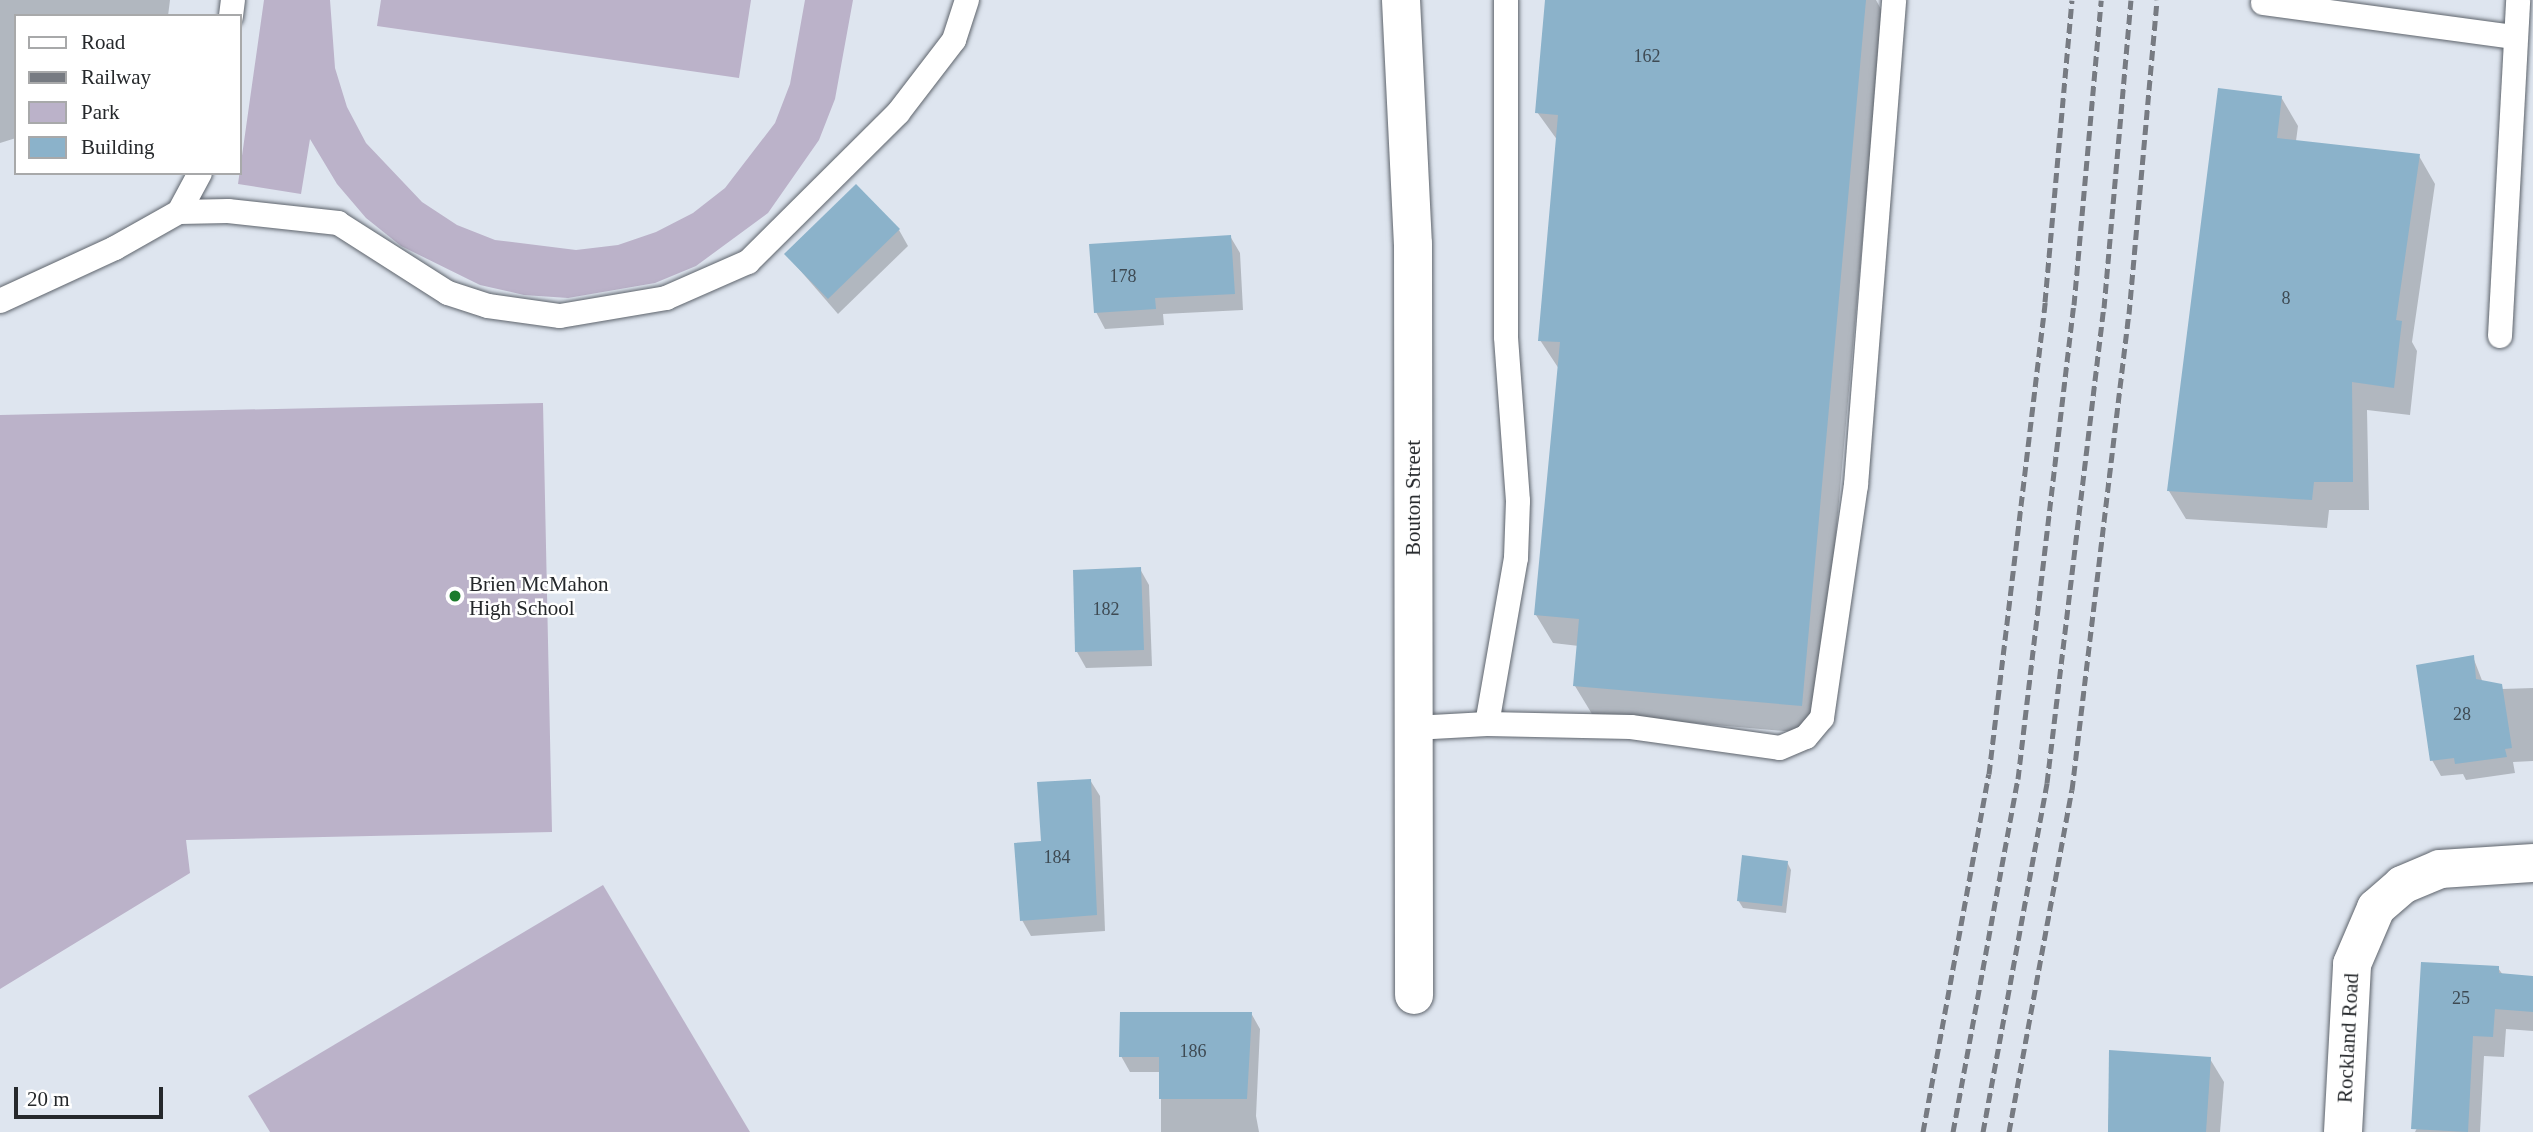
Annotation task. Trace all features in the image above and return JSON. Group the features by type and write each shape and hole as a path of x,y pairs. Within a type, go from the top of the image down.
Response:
{"street":[{"name":"Bouton Street","path":"1401,0 1413,244 1414,996"},
{"name":"Rockland Road","path":"2343,1132 2352,964 2376,908 2402,885 2440,869 2533,863"}],"lane":[{"path":"0,301 48,281 179,212 228,211 338,222 448,293 488,306 560,317 666,298 748,262 898,113 954,40 967,0"},
{"path":"1488,724 1516,558 1518,501 1506,337 1506,0"},
{"path":"1414,728 1488,724 1631,727 1780,748 1806,737 1822,718 1856,485 1894,0"},
{"path":"2500,336 2518,0"},
{"path":"2263,3 2516,37"},
{"path":"179,212 199,175"}],"green space":[{"path":"264,0 330,0 335,68 347,107 366,143 422,202 457,225 495,240 576,250 618,245 656,232 693,213 725,188 775,123 790,84 805,0 853,0 835,99 819,140 768,213 696,266 655,283 568,298 524,295 480,285 401,246 366,218 337,184 310,139 301,194 238,184 239,175 242,175 242,156"},
{"path":"381,0 751,0 739,78 377,26"},
{"path":"543,403 552,832 186,840 190,873 0,989 0,415"},
{"path":"603,885 750,1132 270,1132 248,1096"}],"building":[{"path":"1545,0 1866,0 1802,706 1573,686 1579,619 1534,615 1560,342 1538,341 1558,115 1535,113"},
{"path":"2218,88 2282,96 2277,138 2420,154 2396,320 2402,321 2394,388 2352,382 2353,482 2314,482 2312,500 2167,491"},
{"path":"856,184 900,229 828,299 784,254"},
{"path":"1231,235 1235,294 1155,298 1156,309 1094,313 1089,244"},
{"path":"1141,567 1144,650 1075,652 1073,570"},
{"path":"2474,655 2476,679 2502,684 2512,748 2505,749 2507,757 2455,764 2454,758 2430,761 2416,665"},
{"path":"1091,779 1097,915 1020,921 1014,843 1041,841 1037,782"},
{"path":"1742,855 1788,861 1782,906 1737,901"},
{"path":"2421,962 2499,966 2499,973 2533,976 2533,1012 2495,1009 2493,1037 2473,1036 2468,1132 2411,1129"},
{"path":"1120,1012 1252,1012 1247,1099 1159,1099 1159,1057 1119,1057"},
{"path":"2109,1050 2211,1057 2206,1132 2108,1132"}],"railway":[{"path":"1923,1132 1989,774 2045,302 2072,0"},
{"path":"1953,1132 2018,779 2074,305 2101,0"},
{"path":"1983,1132 2047,783 2104,308 2131,0"},
{"path":"2009,1132 2072,790 2129,314 2157,0"}],"place":[{"name":"Brien McMahon High School","path":"455,596"}]}
